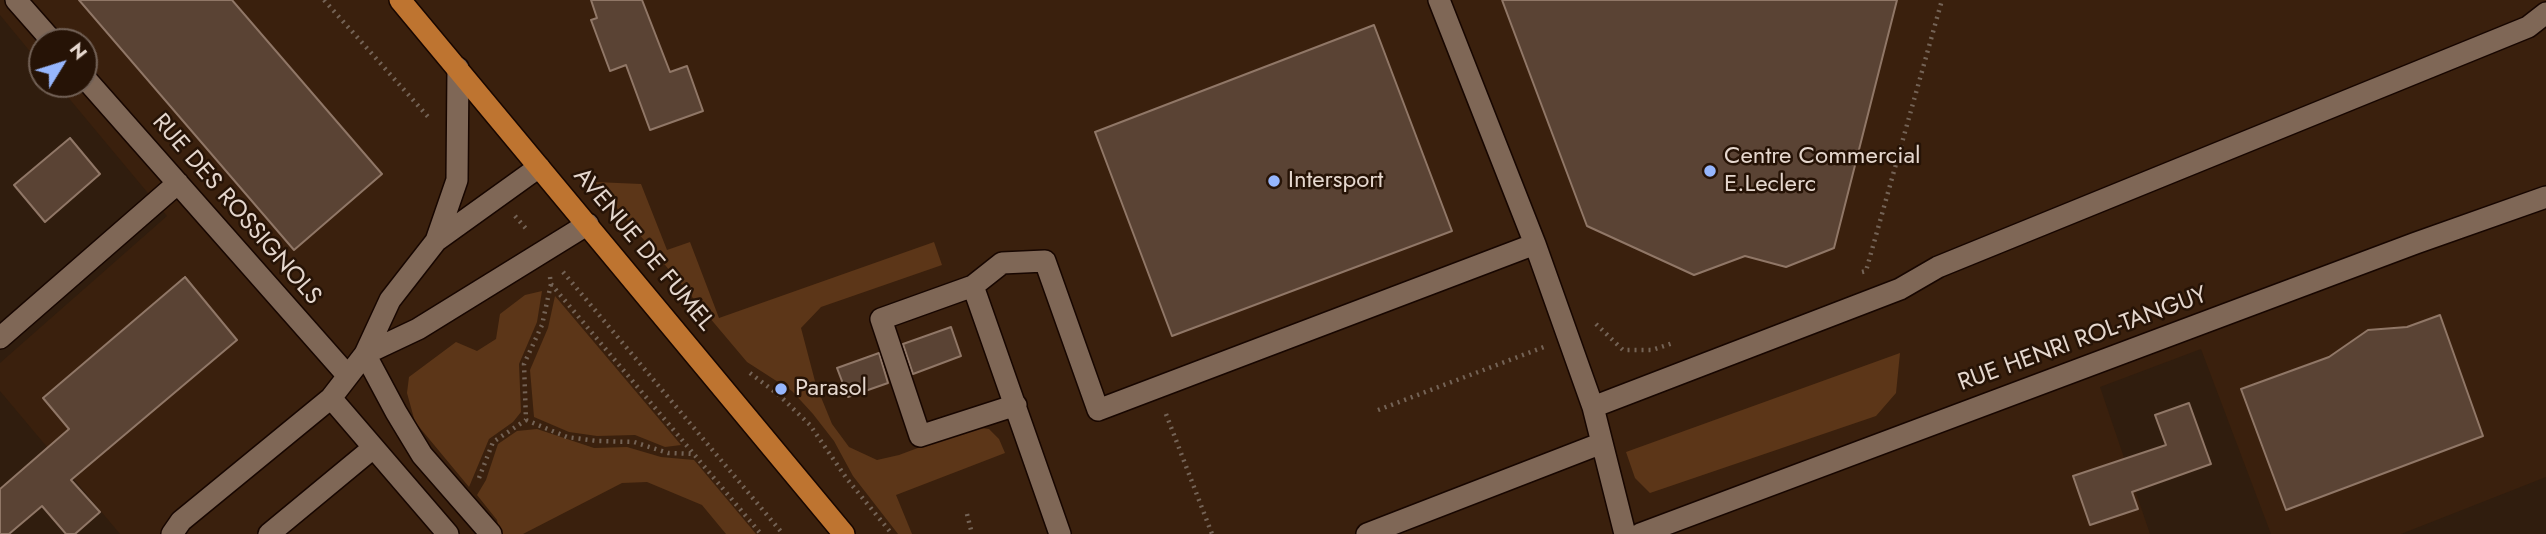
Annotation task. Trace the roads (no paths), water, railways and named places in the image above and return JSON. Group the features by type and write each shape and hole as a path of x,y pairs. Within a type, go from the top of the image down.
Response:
{"main road":[{"name":"AVENUE DE FUMEL","path":"400,0 844,534"}],"street":[{"path":"16,0 41,28"},
{"path":"1438,0 1535,244 1593,407 1625,534"},
{"path":"1593,407 1900,289 1938,267 2528,27 2546,13"},
{"path":"436,241 457,180 458,68"},
{"name":"RUE DES ROSSIGNOLS","path":"98,93 348,376"},
{"path":"172,534 181,521 331,398 365,354 390,300 436,241 539,167"},
{"path":"0,338 178,183"},
{"name":"RUE HENRI ROL-TANGUY","path":"1640,534 2416,243 2546,197"},
{"path":"365,354 418,328 588,224"},
{"path":"1016,405 920,436 881,319 973,286 1002,263 1045,261 1098,410 1535,244"},
{"path":"973,286 1060,534"},
{"path":"365,354 422,455 464,502 483,531"},
{"path":"331,398 448,534"},
{"path":"1367,534 1602,443"},
{"path":"269,534 373,448"}],"place":[{"name":"Centre Commercial E.Leclerc","path":"1710,171"},
{"name":"Intersport","path":"1274,181"},
{"name":"Parasol","path":"781,389"}]}
